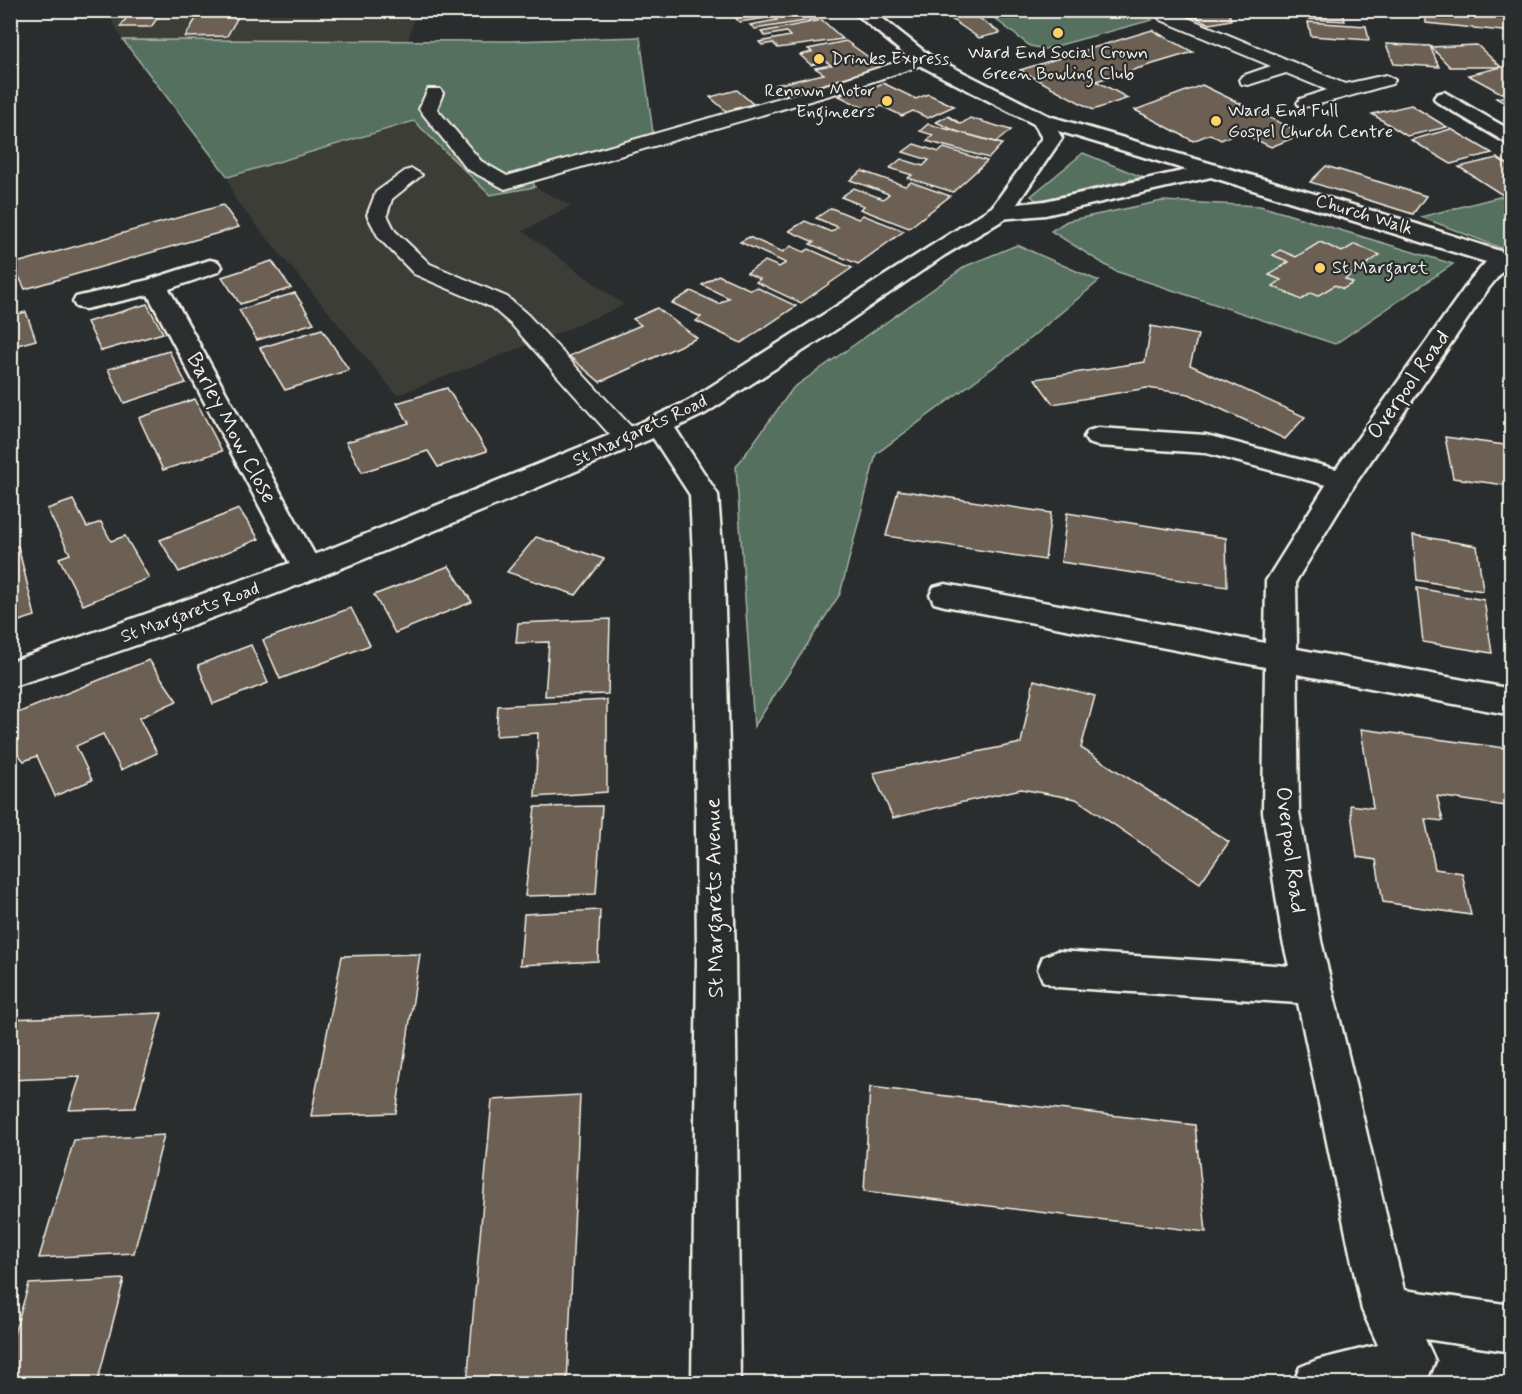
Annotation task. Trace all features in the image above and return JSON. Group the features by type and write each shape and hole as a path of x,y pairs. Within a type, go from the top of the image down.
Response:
{"street":[{"path":"860,10 922,59 1042,120"},
{"path":"1444,98 1512,140"},
{"name":"Church Walk","path":"1042,120 1399,226 1506,262"},
{"name":"St Margarets Road","path":"10,675 146,630 308,570 643,432 697,407 825,326 937,250 1000,212 1052,138 1042,120"},
{"name":"Church Walk","path":"1000,212 1045,208 1215,170"},
{"name":"Overpool Road","path":"1317,1383 1416,1372 1385,1310 1314,986 1302,941 1281,812 1281,581 1343,480 1479,284 1506,262"},
{"path":"85,302 154,286 210,267"},
{"name":"Barley Mow Close","path":"154,286 308,570"},
{"name":"St Margarets Avenue","path":"643,432 704,495 709,574 717,955 716,1383"},
{"path":"1098,437 1206,444 1343,480"},
{"path":"945,595 1512,702"},
{"path":"1058,969 1314,986"},
{"path":"1385,1310 1512,1329"}],"lane":[{"path":"1159,10 1167,17 1343,90"},
{"path":"434,93 428,109 474,165 505,183 835,88 922,59"},
{"path":"1248,80 1286,67"},
{"path":"1306,103 1343,90 1386,80"},
{"path":"412,175 383,196 377,215 386,234 422,269 499,302 643,432"}],"shaded area":[{"path":"106,11 416,11 408,41 123,40"},
{"path":"415,121 490,195 535,187 571,206 523,231 624,305 549,337 397,395 234,198 228,177"}],"green space":[{"name":"Ward End Social Crown Green Bowling Club","path":"985,11 1140,11 1152,20 1045,49 1030,46"},
{"path":"640,37 653,133 528,171 535,187 490,195 414,121 228,177 123,40 509,41"},
{"path":"1083,153 1142,177 1037,201 1031,196"},
{"path":"1511,194 1511,252 1421,217"},
{"path":"1162,201 1260,206 1453,264 1335,344 1115,271 1051,231 1067,221"},
{"path":"1017,245 1099,281 1010,355 876,454 840,594 754,727 736,467 793,388 966,266"}],"building":[{"path":"132,10 163,10 151,27 120,27"},
{"path":"201,10 242,10 227,36 185,37"},
{"path":"755,10 809,10 818,19 755,29 750,25 777,20 774,17 739,22 735,17"},
{"path":"938,10 968,10 1000,33 979,38"},
{"path":"1167,10 1228,10 1231,20 1210,24 1195,17 1176,17"},
{"path":"1305,10 1342,10 1345,21 1307,19"},
{"path":"1425,10 1509,10 1512,32 1426,23"},
{"path":"822,20 843,39 778,48 773,43 762,45 759,42 790,36 786,32 765,36 761,32"},
{"path":"1308,22 1366,26 1369,40 1311,36"},
{"path":"1152,30 1193,52 1096,81 1128,98 1093,110 1020,70"},
{"path":"846,41 885,69 788,95 775,85 824,74 815,68 831,65 825,61 811,65 800,55 812,52 808,49"},
{"path":"1386,44 1430,46 1439,67 1394,64"},
{"path":"1477,45 1501,67 1450,67 1431,47"},
{"path":"1506,66 1512,69 1512,91 1501,93 1468,75"},
{"path":"883,83 916,99 928,94 954,106 928,118 913,111 902,116 882,106 870,111 839,96 851,90 858,94"},
{"name":"Ward End Full Gospel Church Centre","path":"1202,85 1303,134 1271,147 1240,132 1221,140 1210,134 1193,141 1135,110"},
{"path":"737,90 753,104 726,111 710,97"},
{"path":"1512,95 1512,107 1496,98"},
{"path":"1411,105 1447,127 1407,136 1372,114"},
{"path":"948,116 961,124 970,118 1011,130 996,142 958,132 936,122"},
{"path":"928,124 1002,144 989,158 927,141 933,135 920,131"},
{"path":"1451,129 1492,153 1451,164 1411,140"},
{"path":"914,144 939,152 944,148 987,161 953,192 908,178 912,175 890,168 901,159 923,166 929,160 903,152"},
{"path":"1497,158 1512,167 1512,192 1501,194 1459,167"},
{"path":"1326,166 1426,196 1413,214 1310,182"},
{"path":"862,171 905,186 911,182 950,196 909,228 860,209 864,206 841,197 854,188 883,199 889,194 850,180"},
{"path":"223,205 239,227 25,289 13,264"},
{"path":"831,208 858,219 863,215 904,231 858,264 810,244 814,242 789,231 805,221 831,232 838,227 816,218"},
{"path":"749,237 783,252 791,246 804,252 809,249 852,268 801,303 756,282 760,279 747,273 765,261 779,267 786,263 740,242"},
{"name":"St Margaret","path":"1320,242 1342,252 1355,244 1380,255 1345,279 1353,283 1343,289 1335,285 1317,296 1311,293 1301,300 1273,286 1281,280 1269,275 1289,262 1273,255 1280,250 1296,257"},
{"path":"272,261 291,288 240,304 222,277"},
{"path":"718,275 751,290 756,287 796,306 741,343 696,321 701,317 672,303 691,291 719,304 729,298 702,285"},
{"path":"295,293 314,323 257,340 239,310"},
{"path":"147,304 163,333 101,351 87,322"},
{"path":"657,308 697,338 600,382 569,356 641,325 633,319"},
{"path":"26,312 36,340 10,347 10,316"},
{"path":"1151,326 1198,335 1190,365 1305,417 1285,439 1189,394 1147,388 1053,404 1035,379 1145,362"},
{"path":"322,329 349,370 285,390 260,348"},
{"path":"169,351 186,383 124,403 108,369"},
{"path":"447,388 487,451 438,467 428,451 362,472 346,442 409,423 397,403"},
{"path":"195,399 222,451 163,470 139,418"},
{"path":"1445,437 1512,446 1512,486 1453,478"},
{"path":"898,490 1051,513 1045,560 886,536"},
{"path":"73,500 87,527 101,522 111,541 125,536 149,578 83,605 59,558 70,554 47,509"},
{"path":"239,509 259,539 179,572 160,540"},
{"path":"1067,513 1226,538 1227,587 1061,562"},
{"path":"1413,535 1477,546 1483,591 1417,580"},
{"path":"536,537 604,559 576,595 507,572"},
{"path":"18,546 35,616 10,624 10,548"},
{"path":"449,566 472,602 395,633 374,595"},
{"path":"1417,588 1484,600 1492,653 1423,642"},
{"path":"351,608 370,645 280,679 263,640"},
{"path":"610,619 608,694 545,696 549,642 516,643 518,623"},
{"path":"251,645 268,683 213,704 198,665"},
{"path":"149,660 177,701 139,718 157,753 121,770 103,734 76,746 92,780 55,796 37,756 24,761 10,745 10,716"},
{"path":"1034,680 1095,696 1081,748 1229,842 1200,883 1076,799 1021,789 893,818 873,773 1021,743"},
{"path":"607,700 607,792 535,797 538,733 496,736 498,706"},
{"path":"1361,729 1512,749 1512,807 1437,796 1443,821 1425,819 1435,869 1462,873 1471,915 1383,902 1376,860 1357,857 1350,805 1373,808"},
{"path":"602,806 596,894 525,896 535,807"},
{"path":"600,910 598,961 520,965 524,914"},
{"path":"420,954 396,1113 311,1116 342,956"},
{"path":"162,1013 135,1108 69,1110 80,1077 10,1080 10,1019"},
{"path":"870,1087 1195,1125 1206,1232 864,1191"},
{"path":"580,1095 567,1384 467,1384 492,1100"},
{"path":"164,1135 134,1253 39,1258 74,1140"},
{"path":"124,1279 97,1384 10,1384 10,1347 29,1284"}],"place":[{"name":"Ward End Social Crown Green Bowling Club","path":"1058,33"},
{"name":"Drinks Express","path":"819,59"},
{"name":"Renown Motor Engineers","path":"887,101"},
{"name":"Ward End Full Gospel Church Centre","path":"1216,121"},
{"name":"St Margaret","path":"1320,268"}]}
